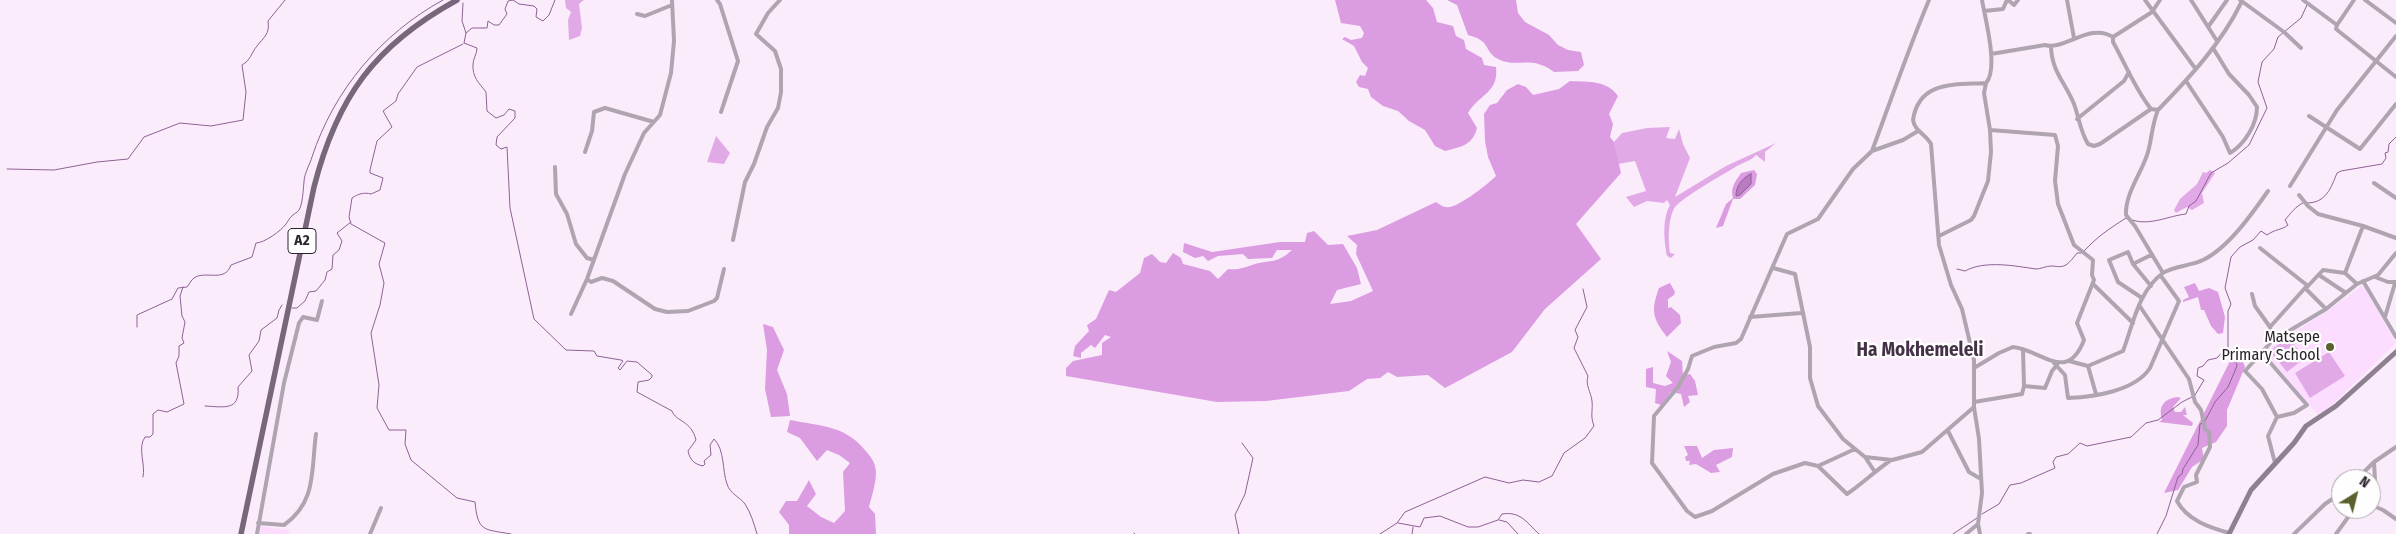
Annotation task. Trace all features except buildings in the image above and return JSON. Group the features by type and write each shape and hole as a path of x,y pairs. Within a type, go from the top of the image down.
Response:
{"main road":[{"name":"A2","path":"241,534 314,186 323,151 332,128 356,84 388,48 424,20 457,0"}],"street":[{"path":"717,0 720,4 738,61 721,112"},
{"path":"733,240 746,182 767,127 778,108 781,69 775,51 756,34 768,13 780,0"},
{"path":"1872,151 1901,73 1907,51 1929,0"},
{"path":"1939,236 1966,223 1974,216 1988,182 1991,152 1990,130 1984,93 1986,83 1991,75 1991,54 1982,0"},
{"path":"1984,11 2002,9 2007,0 2014,5 2018,0"},
{"path":"2067,0 2074,38"},
{"path":"2145,0 2195,68"},
{"path":"2113,37 2152,12 2160,0"},
{"path":"2191,0 2216,41"},
{"path":"2208,26 2227,0"},
{"path":"2303,0 2337,24"},
{"path":"2354,0 2337,24 2336,29 2396,77"},
{"path":"2365,0 2396,23"},
{"path":"1974,368 1998,353 2013,347 2022,349 2055,364 2067,381 2068,398 2110,392 2144,376 2150,368 2179,301 2162,275 2135,226 2126,215 2126,203 2147,155 2153,122 2158,110 2186,81 2213,48 2216,41 2227,28 2240,1 2284,32 2301,48"},
{"path":"571,314 587,279 624,174 644,133 660,115 671,73 674,41 672,2 645,16 638,14"},
{"path":"1991,54 2045,45 2051,47 2074,38 2099,32 2113,37"},
{"path":"2290,186 2327,127 2375,61 2396,36"},
{"path":"2113,37 2113,42 2137,90 2151,109"},
{"path":"2051,47 2055,69 2074,104 2077,119 2088,144 2094,146 2151,109 2158,110"},
{"path":"2186,81 2222,137 2230,154 2237,150 2246,139 2257,107 2229,74 2213,48"},
{"path":"2077,119 2124,81 2129,72"},
{"path":"1980,534 1978,524 1982,493 1979,439 1974,404 1974,368 1962,309 1944,268 1939,236 1931,144 1914,126 1914,114 1927,92 1934,88 1986,83"},
{"path":"2309,116 2360,149 2396,104"},
{"path":"585,152 592,131 594,112 605,108 654,122"},
{"path":"1990,130 2056,135 2058,146 2055,181 2058,204 2074,245 2094,260 2093,284 2077,323 2084,340 2081,350 2069,361"},
{"path":"1918,131 1903,140 1872,151 1853,169 1818,219 1787,234 1738,342 1708,349 1692,356 1688,369 1678,388 1654,416 1652,462 1687,511 1695,516 1712,511 1773,474 1805,463 1818,466 1846,494 1860,487 1875,472 1892,460 1922,452 1943,431 1948,431 1974,404 2022,394 2024,386 2022,349"},
{"path":"555,168 556,194 567,214 576,244 586,258 594,260"},
{"path":"2374,183 2396,198"},
{"path":"2055,364 2069,361 2088,366 2123,351 2142,298 2151,286 2162,275 2199,262 2219,250 2242,223 2249,220 2268,191"},
{"path":"2299,194 2308,206 2318,214 2363,226 2396,238"},
{"path":"2345,273 2363,226"},
{"path":"2260,248 2307,287 2326,309"},
{"path":"2142,298 2118,282 2109,260 2128,252 2133,264 2151,286"},
{"path":"2277,417 2262,389 2245,371 2272,341 2326,309 2357,284 2374,277 2396,253"},
{"path":"2133,264 2151,255"},
{"path":"1773,268 1795,274 1801,313 1810,347 1810,378 1818,406 1839,434 1865,457 1875,472"},
{"path":"587,279 591,282 602,278 613,281 655,309 688,311 714,301 717,298 724,269"},
{"path":"2270,327 2322,270 2345,273 2357,284"},
{"path":"2318,275 2346,293"},
{"path":"2374,277 2396,282 2385,317"},
{"path":"2363,281 2396,337"},
{"path":"2093,284 2133,323"},
{"path":"2252,294 2255,306 2270,327 2272,341"},
{"path":"257,534 284,383 299,323 302,318 317,320 322,301"},
{"path":"2139,305 2189,379 2195,402 2201,410 2201,417 2211,438 2210,447 2196,475 2197,482 2184,487 2177,501 2180,508 2207,527 2229,533 2248,495 2306,426 2336,406 2396,352"},
{"path":"1750,318 1801,313"},
{"path":"2271,333 2280,338"},
{"path":"2261,352 2307,405 2294,413 2277,417"},
{"path":"2024,386 2045,388 2055,364"},
{"path":"2088,366 2096,394"},
{"path":"2275,463 2268,436 2277,417"},
{"path":"1948,431 1969,472 1981,480"},
{"path":"258,523 284,525 301,511 311,488 316,434"},
{"path":"2367,469 2396,447"},
{"path":"1818,466 1854,449"},
{"path":"1865,457 1892,460"},
{"path":"2374,462 2374,469"},
{"path":"2294,534 2331,500"},
{"path":"370,534 381,508"},
{"path":"2381,509 2396,519"},
{"path":"2336,534 2347,519"},
{"path":"1966,534 1978,524"}],"shaded area":[{"path":"565,0 584,0 579,4 582,28 580,36 569,40 568,20 571,12 566,8"},
{"path":"1335,0 1426,0 1433,8 1437,22 1453,26 1456,36 1464,40 1466,49 1482,58 1484,65 1496,67 1496,76 1491,88 1468,113 1477,128 1469,142 1445,151 1435,146 1425,130 1409,121 1398,111 1383,106 1371,97 1368,89 1359,87 1356,82 1360,75 1365,76 1368,68 1362,62 1354,46 1342,39 1345,37 1351,40 1362,38 1364,33 1360,26 1341,23"},
{"path":"1447,0 1516,0 1518,13 1525,22 1549,35 1558,45 1568,50 1581,52 1584,65 1578,71 1554,72 1538,64 1511,63 1498,59 1490,53 1481,40 1468,35 1457,5"},
{"path":"1570,81 1603,84 1618,96 1609,114 1613,124 1610,137 1614,142 1621,173 1576,224 1601,259 1545,309 1512,352 1445,388 1428,375 1397,377 1388,372 1380,378 1367,379 1349,391 1266,401 1217,402 1066,376 1066,368 1073,361 1102,355 1102,343 1111,337 1105,335 1095,348 1091,345 1081,353 1081,358 1073,356 1075,346 1089,331 1087,325 1096,319 1109,290 1116,292 1140,273 1144,258 1152,254 1160,262 1166,263 1173,253 1181,258 1183,264 1210,271 1218,279 1228,269 1277,260 1292,250 1277,250 1272,258 1248,259 1243,254 1218,256 1208,261 1203,256 1195,258 1183,252 1184,243 1212,252 1280,242 1305,242 1307,233 1314,231 1328,245 1343,244 1357,268 1361,284 1337,290 1330,304 1351,301 1373,291 1356,254 1357,245 1347,236 1377,230 1436,202 1446,207 1451,207 1472,195 1496,176 1488,157 1485,141 1484,114 1490,105 1497,103 1507,90 1518,84 1526,87 1533,95 1559,89"},
{"path":"1670,127 1666,138 1675,139 1679,129 1683,144 1690,158 1675,197 1726,166 1776,143 1765,152 1765,162 1756,155 1695,192 1675,207 1669,229 1670,253 1675,254 1671,258 1667,256 1664,230 1667,211 1670,205 1667,200 1664,203 1647,201 1634,207 1626,197 1646,191 1635,161 1618,164 1614,142 1622,133 1647,128"},
{"path":"716,136 730,153 724,164 707,162"},
{"path":"1754,170 1757,174 1755,185 1740,199 1733,199 1723,226 1716,228 1726,204 1733,198 1733,188 1737,179 1741,173"},
{"path":"2210,170 2215,173 2202,193 2204,203 2192,210 2187,207 2176,213 2174,210 2180,199 2197,184 2203,172 2206,173"},
{"path":"1751,174 1751,184 1740,195 1736,196 1740,183"},
{"path":"1670,283 1675,292 1668,299 1668,308 1671,307 1680,315 1681,323 1667,337 1658,324 1654,308 1659,288"},
{"path":"2195,283 2199,291 2209,288 2218,292 2225,317 2223,333 2218,334 2211,326 2204,310 2201,310 2198,297 2183,302 2183,300 2189,297 2184,287"},
{"name":"Matsepe Primary School","path":"2363,285 2396,343 2332,405 2318,415 2263,352 2330,309"},
{"path":"763,324 773,327 784,350 777,370 787,394 790,416 771,417 765,389 767,350"},
{"path":"2288,337 2305,358 2287,372 2270,351"},
{"path":"2237,347 2245,367 2227,410 2227,426 2216,442 2202,448 2204,459 2192,467 2178,490 2164,493"},
{"path":"1667,351 1682,361 1683,375 1690,374 1695,381 1698,395 1688,396 1690,402 1684,407 1681,394 1671,392 1661,405 1655,403 1656,389 1646,387 1646,369 1653,367 1653,383 1665,386 1673,383 1666,376 1671,362"},
{"path":"2329,352 2345,376 2310,398 2295,373"},
{"path":"2177,397 2181,398 2173,407 2175,412 2181,412 2185,407 2187,415 2183,415 2193,423 2192,426 2159,422 2162,420 2161,411 2165,401"},
{"path":"790,420 821,425 848,435 871,457 876,472 875,485 869,507 875,514 876,534 789,534 789,525 779,512 786,501 797,501 809,480 816,494 807,506 821,517 834,523 845,511 843,472 850,463 839,455 827,450 817,461 800,438 787,432"},
{"path":"1684,446 1697,446 1702,458 1714,450 1733,448 1732,457 1716,465 1720,472 1711,473 1696,464 1689,465 1690,461 1686,461 1685,457 1688,455"},
{"path":"260,526 289,530 289,534 259,534"}],"waterway":[{"path":"7,169 54,170 97,162 128,159 144,137 180,123 211,126 243,120 246,92 242,65 249,59 266,35 268,21 285,0"},
{"path":"137,327 137,315 172,299 178,288 187,287 194,278 204,275 224,274 231,265 252,257 256,243 268,239 284,227 300,207 305,176 321,132 347,87 362,66 399,29 443,0"},
{"path":"513,0 519,4 534,6 537,9 536,17 543,21 549,15 555,0"},
{"path":"466,33 472,28 487,28 488,21 494,25 499,25 507,14 505,9 508,1 513,0"},
{"path":"463,3 462,21 466,33 464,43 477,48 473,69 477,80 486,92 487,111 496,118 504,115 509,109 515,111 515,118 497,137 496,145 501,149 507,147 510,208 534,319 566,350 594,351 597,356 621,360 623,361 618,368 620,370 627,361 637,362 652,375 649,380 638,382 637,392 672,411 674,415 691,429 696,440 688,451 695,463 703,466 705,464 704,461 711,455 710,445 714,439 720,449 728,487 745,504 757,534"},
{"path":"2132,220 2146,222 2186,214 2189,206 2196,201 2211,173 2228,163 2249,145 2267,108 2258,82 2262,62 2274,49 2278,37 2301,18 2307,5"},
{"path":"463,44 417,67 398,94 396,101 383,111 392,127 377,141 370,170 370,173 383,178 380,190 371,194 357,195 352,198 349,217 351,224 385,243 379,264 384,283 380,305 371,333 379,385 377,408 389,430 406,430 405,444 411,460 457,498 475,502 480,524 488,530 511,534"},
{"path":"2307,203 2319,200 2327,194 2337,173 2382,164 2386,158 2385,153 2388,152 2389,144 2396,137"},
{"path":"2195,395 2204,380 2197,376 2198,368 2203,366 2208,360 2217,358 2224,350 2228,349 2228,311 2231,304 2225,288 2231,257 2240,247 2253,240 2261,231 2267,235 2288,225 2285,220 2303,203"},
{"path":"2084,251 2109,229 2126,218 2128,219"},
{"path":"292,308 297,308 305,301 309,292 316,291 325,280 327,272 332,269 333,255 339,250 342,241 337,233 351,222"},
{"path":"1957,269 1965,271 1991,265 2010,265 2036,269 2062,266 2066,265 2077,253 2081,253"},
{"path":"143,477 142,446 145,437 150,437 153,434 153,414 158,410 167,412 184,404 176,363 179,356 179,346 184,343 182,338 185,322 182,316 180,296 183,287"},
{"path":"1380,534 1397,523 1405,512 1485,477 1509,483 1523,480 1539,482 1552,476 1564,453 1585,438 1594,426 1592,401 1588,376 1574,348 1578,337 1575,330 1587,307 1583,289"},
{"path":"205,406 224,407 233,404 238,395 238,387 252,371 249,355 259,341 261,330 277,318 282,305"},
{"path":"2157,534 2166,516 2178,477 2182,474 2183,469 2198,445 2200,424 2204,423 2215,402 2228,387 2237,366 2235,355 2229,350"},
{"path":"1982,514 1999,504 2010,485 2021,483 2055,468 2053,462 2056,457 2068,454 2080,443 2087,446 2131,437 2146,423 2158,420 2192,397"},
{"path":"1239,534 1235,515 1245,494 1253,458 1242,443"},
{"path":"1398,523 1420,527 1424,518 1440,516 1468,527 1478,527 1498,520 1502,514 1514,514 1523,519 1539,534"},
{"path":"1953,534 1977,518"},
{"path":"1499,520 1507,522 1518,534"},
{"path":"1412,534 1413,527"}],"place":[{"name":"Matsepe Primary School","path":"2330,347"}],"district":[{"name":"Ha Mokhemeleli","path":"1920,351"}]}
